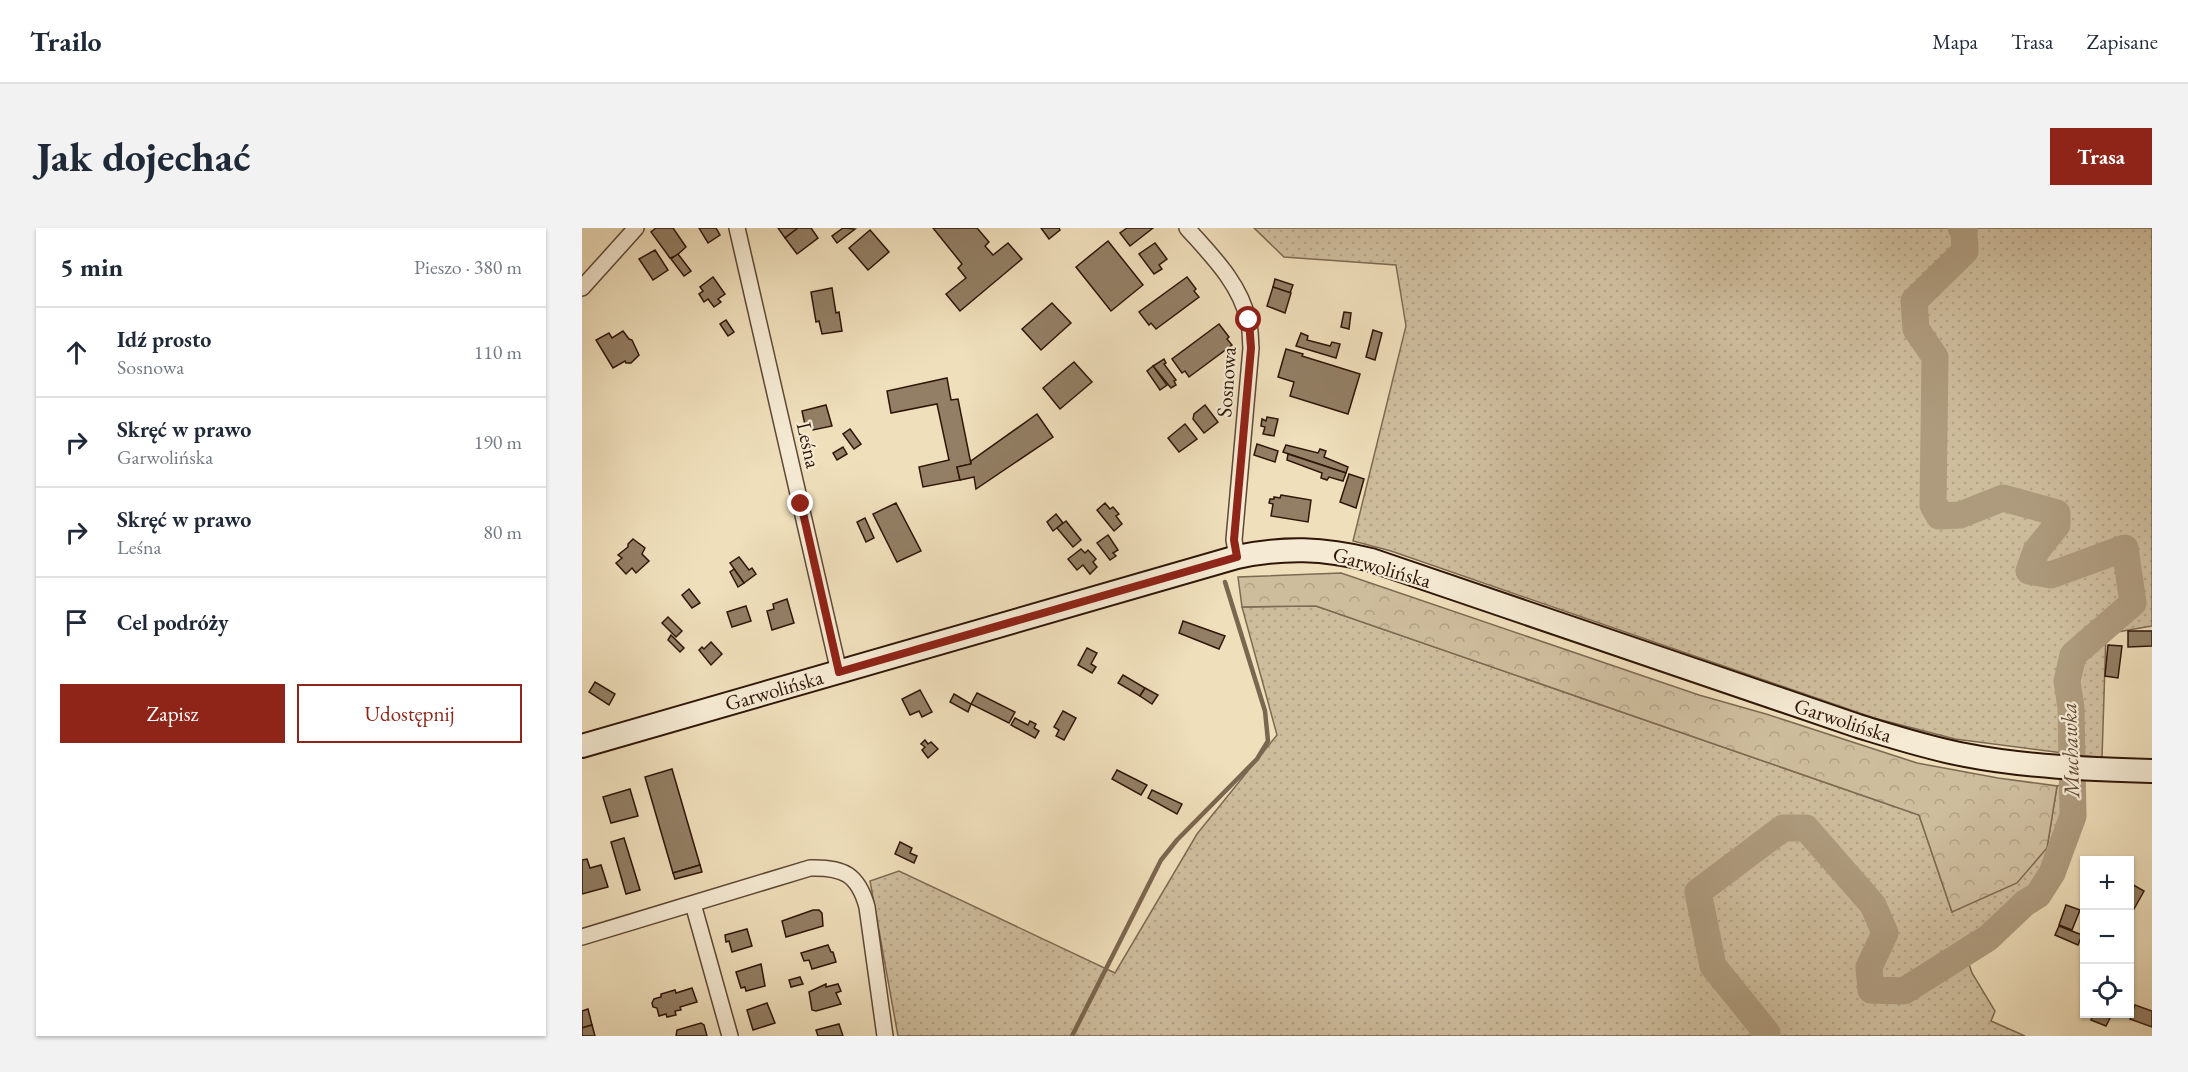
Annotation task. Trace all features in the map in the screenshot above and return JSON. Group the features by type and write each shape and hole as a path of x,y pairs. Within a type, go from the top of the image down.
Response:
{"main road":[{"name":"Garwolińska","path":"582,746 1237,557 1272,550 1308,549 1371,560 1916,744 1965,755 2036,764 2152,771"}],"street":[{"path":"582,288 636,228"},
{"name":"Leśna","path":"737,228 839,672"},
{"name":"Sosnowa","path":"1187,228 1220,264 1238,291 1249,320 1251,348 1234,540 1237,557"},
{"path":"582,937 810,868 828,867 846,873 862,890 867,908 885,1036"},
{"path":"693,904 730,1036"}],"green space":[{"path":"1254,228 2152,228 2152,626 2106,634 2102,758 1955,739 1874,718 1391,551 1353,541 1406,326 1396,265 1284,257"},
{"path":"1341,573 1699,695 1766,714 1917,763 2057,786 2047,848 2017,883 1952,912 1919,815 1316,606 1242,607 1238,577"},
{"path":"1316,606 1919,815 1952,912 2047,848 2057,786 2066,783 2059,834 2045,867 2034,883 2007,912 1963,946 1972,973 1995,1011 1991,1021 2025,1036 898,1036 870,881 899,871 1115,973 1197,834 1277,735 1242,607"}],"building":[{"path":"656,228 673,228 686,247 670,258 651,232"},
{"path":"699,228 716,228 720,235 708,243"},
{"path":"778,228 798,228 785,238"},
{"path":"798,228 811,228 818,238 797,254 785,238"},
{"path":"843,228 855,229 837,243 832,236"},
{"path":"933,228 977,228 989,242 985,246 993,255 1008,243 1022,259 960,311 946,294 966,278 958,268 962,264"},
{"path":"1041,228 1059,228 1060,230 1049,239"},
{"path":"1127,228 1153,228 1130,246 1120,233"},
{"path":"870,230 889,252 868,270 849,248"},
{"path":"1108,241 1143,285 1111,311 1076,267"},
{"path":"1155,243 1167,259 1159,265 1162,269 1154,274 1139,254"},
{"path":"655,250 668,270 653,280 639,259"},
{"path":"678,254 691,271 684,276 671,259"},
{"path":"713,277 725,294 718,299 721,302 714,307 708,299 704,302 699,294 703,291 700,287"},
{"path":"1187,277 1199,297 1156,329 1151,323 1149,325 1139,312"},
{"path":"1275,279 1293,285 1290,293 1273,287"},
{"path":"1273,287 1291,293 1285,313 1267,306"},
{"path":"832,288 842,331 822,334 819,321 816,322 811,292"},
{"path":"1052,303 1071,323 1041,350 1022,329"},
{"path":"1344,312 1351,313 1349,329 1341,327"},
{"path":"726,320 734,332 728,336 720,324"},
{"path":"1219,324 1232,345 1189,377 1185,371 1182,373 1172,359"},
{"path":"1373,330 1382,333 1375,360 1366,357"},
{"path":"623,331 632,340 639,355 631,363 625,361 613,368 596,340 609,333 612,338"},
{"path":"1301,333 1308,336 1307,340 1330,346 1332,342 1340,344 1336,358 1296,346"},
{"path":"1286,349 1360,374 1348,414 1290,396 1294,382 1278,377"},
{"path":"1164,359 1166,363 1164,364 1176,380 1174,381 1176,385 1171,388 1153,366"},
{"path":"1074,362 1092,382 1060,409 1043,388"},
{"path":"1153,366 1167,385 1160,390 1147,371"},
{"path":"947,378 951,400 958,399 971,464 957,467 960,480 923,487 919,467 949,460 937,404 891,413 887,391"},
{"path":"826,405 832,426 813,430 811,424 805,425 802,411"},
{"path":"1205,405 1218,422 1204,433 1193,419 1194,414"},
{"path":"1037,414 1053,437 976,489 974,477 960,480 957,467 971,464 971,461"},
{"path":"1267,417 1278,419 1274,436 1263,434 1265,427 1261,426 1262,419 1266,421"},
{"path":"1185,424 1197,439 1179,452 1168,438"},
{"path":"850,429 861,444 854,449 843,434"},
{"path":"1257,444 1278,451 1275,462 1254,455"},
{"path":"1286,445 1318,453 1320,449 1326,451 1324,457 1348,467 1346,473 1283,452"},
{"path":"843,447 847,454 837,460 833,453"},
{"path":"1288,454 1346,473 1343,481 1329,477 1327,480 1321,478 1322,473 1287,460"},
{"path":"1349,474 1364,479 1356,508 1340,502"},
{"path":"1281,495 1311,500 1308,522 1271,516 1273,504 1269,503 1270,499 1280,498"},
{"path":"896,503 921,551 897,562 873,514"},
{"path":"1105,503 1119,514 1116,516 1122,524 1114,531 1097,510"},
{"path":"1056,514 1063,523 1053,531 1047,522"},
{"path":"865,518 874,538 866,542 857,522"},
{"path":"1066,521 1081,540 1073,547 1057,528"},
{"path":"1108,535 1118,550 1113,553 1116,556 1110,560 1097,543"},
{"path":"633,539 645,548 642,554 649,561 636,573 632,568 626,574 616,563 622,558 618,555 628,547"},
{"path":"1081,549 1085,553 1088,550 1096,559 1093,562 1097,567 1090,574 1083,565 1077,570 1068,559"},
{"path":"739,557 749,570 752,568 756,574 744,583 730,563"},
{"path":"734,569 744,583 738,587 730,572"},
{"path":"689,589 700,603 692,608 682,595"},
{"path":"787,599 794,623 772,630 767,611 774,609 773,604"},
{"path":"746,606 751,621 732,627 727,612"},
{"path":"668,617 682,631 676,637 662,623"},
{"path":"1183,621 1225,636 1219,649 1179,633"},
{"path":"2128,631 2152,631 2152,646 2128,647"},
{"path":"671,635 684,648 680,652 668,640"},
{"path":"711,642 722,654 711,665 699,650 702,647 704,649"},
{"path":"2108,645 2122,646 2118,678 2105,676"},
{"path":"1087,648 1097,653 1091,664 1096,667 1092,673 1078,665"},
{"path":"1123,675 1145,688 1140,696 1118,683"},
{"path":"595,682 615,694 609,705 589,692"},
{"path":"1145,688 1158,695 1152,704 1140,696"},
{"path":"920,690 932,712 922,717 919,711 910,715 902,699"},
{"path":"977,693 1015,712 1009,723 971,704"},
{"path":"954,694 971,704 968,712 950,702"},
{"path":"1063,711 1076,718 1064,740 1056,736 1059,730 1054,727"},
{"path":"1015,718 1028,725 1030,721 1036,724 1034,728 1039,731 1035,738 1011,725"},
{"path":"925,740 938,749 928,758 922,750 925,747 921,744"},
{"path":"672,769 700,865 673,873 645,777"},
{"path":"1117,770 1147,785 1141,795 1112,779"},
{"path":"630,789 638,816 611,823 603,797"},
{"path":"1152,790 1182,804 1177,814 1148,798"},
{"path":"624,838 640,890 626,894 611,842"},
{"path":"900,842 912,848 910,853 917,856 914,863 895,854"},
{"path":"587,859 590,868 601,865 608,887 582,894 582,860"},
{"path":"700,865 702,872 675,879 673,873"},
{"path":"2134,885 2144,891 2134,909"},
{"path":"2066,905 2080,910 2072,930 2059,925"},
{"path":"819,910 822,913 823,926 786,937 782,921"},
{"path":"2059,926 2080,934 2080,940 2078,945 2055,935"},
{"path":"747,929 752,946 732,952 725,935"},
{"path":"828,945 836,962 812,969 809,960 804,961 801,953"},
{"path":"761,964 765,986 746,991 745,987 741,988 736,972"},
{"path":"800,977 803,984 791,987 789,980"},
{"path":"826,984 826,987 838,984 841,991 836,993 841,1004 812,1010 809,992"},
{"path":"692,988 697,1002 680,1007 681,1010 675,1011 676,1015 659,1016 657,1008 653,1007 654,999 661,997 661,994 675,990 676,993"},
{"path":"767,1003 775,1023 753,1030 747,1010"},
{"path":"2135,1005 2152,1011 2152,1027 2130,1019 2134,1018"},
{"path":"588,1009 592,1025 582,1028 582,1011"},
{"path":"2092,1018 2110,1018 2106,1026 2091,1020"},
{"path":"701,1023 704,1025 707,1036 676,1036 677,1030"},
{"path":"839,1024 843,1036 818,1036 816,1030"},
{"path":"592,1025 595,1036 582,1036 582,1028"}],"waterway":[{"name":"Muchawka","path":"1767,1036 1767,1033 1713,966 1698,892 1783,828 1806,828 1873,905 1885,933 1869,967 1871,990 1904,991 1988,938 2025,903 2038,895 2052,873 2073,816 2071,708 2067,681 2073,655 2133,603 2125,548 2051,575 2029,571 2036,551 2057,525 2057,513 2003,498 1960,515 1939,516 1933,505 1935,357 1916,329 1914,301 1965,251 1964,232 1961,228"},
{"path":"1072,1036 1161,860 1177,840 1257,759 1268,741 1265,711 1225,582"}],"route":[{"path":"801,504 839,672 1237,557 1234,540 1251,348 1249,320"}]}
